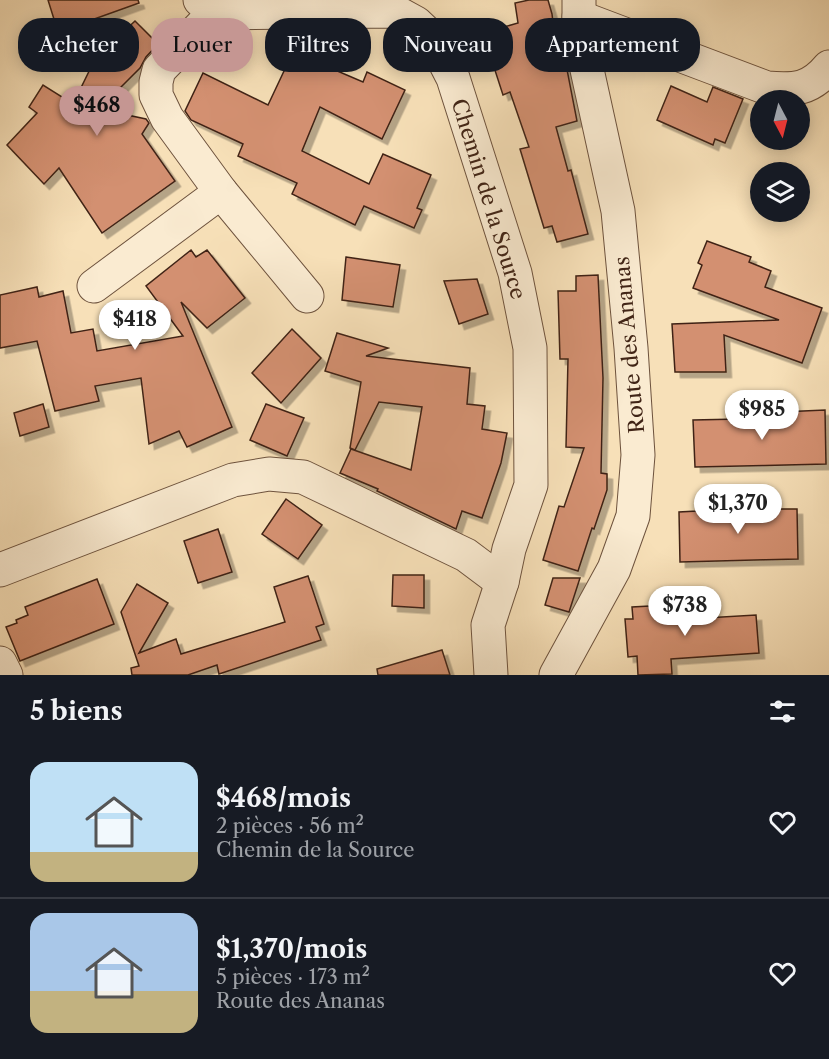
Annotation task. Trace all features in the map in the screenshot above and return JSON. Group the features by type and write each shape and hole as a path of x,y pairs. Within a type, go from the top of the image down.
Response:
{"street":[{"path":"207,6 159,70 156,95 167,118 221,192 308,296"},
{"name":"Chemin de la Source","path":"207,6 394,10 416,23 433,39 453,78 515,273 530,348 531,485 509,549 502,582 488,625 491,675"},
{"path":"579,9 767,88 794,90 819,78 829,67"},
{"name":"Route des Ananas","path":"555,675 614,569 633,516 638,455 618,211 586,65 579,9"},
{"path":"94,286 221,192"},
{"path":"0,570 233,480 269,474 303,477 466,555 502,582"},
{"path":"0,663 6,675"}],"building":[{"path":"48,0 138,0 139,3 97,18 54,18"},
{"path":"548,0 552,18 525,18 525,72 567,72 577,121 556,127 568,171 571,170 588,234 557,242 552,226 544,228 520,149 529,147 510,92 503,95 496,72 513,72 513,24 518,23 515,3"},
{"path":"139,25 151,37 151,52 140,68"},
{"path":"89,72 136,72 99,109 146,119 149,123 142,134 175,181 102,233 59,168 44,184 7,145 37,113 29,107 43,85 73,104"},
{"path":"284,72 340,72 363,82 367,72 405,90 382,139 320,107 302,151 369,184 383,154 431,175 417,208 422,210 414,228 364,206 355,225 292,194 297,183 238,156 243,144 191,120 185,111 203,73 268,105"},
{"path":"671,86 707,102 713,87 743,99 725,143 715,139 713,145 657,120"},
{"path":"707,241 751,257 749,262 771,271 765,287 822,308 802,363 724,335 726,372 675,372 672,324 779,320 693,288 702,265 698,263"},
{"path":"191,250 196,257 207,250 245,298 207,328 181,302 232,427 187,447 179,431 149,444 141,378 95,386 99,401 55,411 37,341 0,348 0,295 37,287 39,297 63,291 71,333 93,329 97,351 183,336 146,286"},
{"path":"346,257 400,265 393,307 342,300"},
{"path":"598,275 603,378 601,473 607,474 607,490 578,571 543,560 559,506 564,507 584,448 566,447 568,359 560,359 558,291 576,291 576,276"},
{"path":"477,279 488,314 459,324 444,281"},
{"path":"292,329 321,358 281,403 252,373"},
{"path":"337,333 388,348 366,356 470,368 467,404 485,406 482,429 507,433 501,463 482,518 462,511 456,529 377,491 378,489 340,473 351,449 411,470 422,407 379,402 355,450 350,448 361,382 325,371"},
{"path":"43,404 49,427 20,436 14,413"},
{"path":"266,404 304,418 287,456 250,440"},
{"path":"825,410 826,464 695,467 693,420 781,418 781,412"},
{"path":"286,499 322,525 298,559 262,534"},
{"path":"697,509 797,509 798,559 680,562 679,512 697,511"},
{"path":"218,529 232,572 198,583 184,541"},
{"path":"393,575 424,575 424,608 392,606"},
{"path":"308,576 324,624 316,627 321,640 219,674 217,665 188,675 132,675 131,668 139,666 121,612 137,584 168,603 139,653 176,639 181,654 285,622 274,587"},
{"path":"553,578 580,578 569,612 545,605"},
{"path":"97,579 114,624 20,661 6,627 28,615 25,607"},
{"path":"687,604 688,619 756,615 759,653 671,659 672,674 638,675 637,656 628,657 625,619 633,619 632,607"},
{"path":"442,650 450,675 378,675 377,669"}]}
